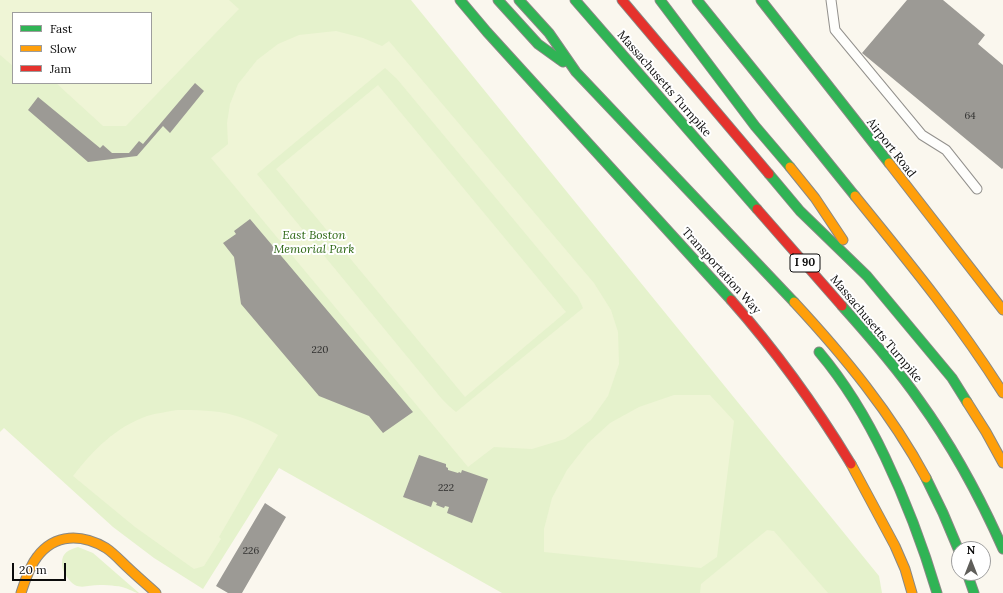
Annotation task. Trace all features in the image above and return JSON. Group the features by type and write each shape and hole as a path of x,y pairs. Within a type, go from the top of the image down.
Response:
{"main road":[{"name":"Transportation Way","path":"460,0 487,32 736,306 801,386 855,470 901,557 910,579 912,593"},
{"path":"498,0 538,44 576,72"},
{"path":"519,0 549,33 576,72 799,307 841,355 882,407 913,457 928,483 955,541"},
{"name":"Massachusetts Turnpike","path":"575,0 879,348 910,387 959,463 982,504 1003,549"},
{"path":"622,0 800,211 867,276"},
{"path":"660,0 755,126 815,198 867,276 946,372 974,412 1003,462"},
{"path":"697,0 924,280 964,334 1003,392"},
{"name":"Airport Road","path":"764,1 1003,310"},
{"path":"746,251 775,295"},
{"path":"815,347 832,367 849,391 875,436 912,517 937,593"},
{"path":"21,593 38,556 50,544 65,538 81,538 107,549 156,593"},
{"path":"34,563 34,581"},
{"path":"970,581 974,593"}],"lane":[{"path":"831,0 835,30 922,135 946,150 977,189"}],"green space":[{"name":"East Boston Memorial Park","path":"0,0 411,0 879,576 882,593 502,593 279,468 203,589 154,558 113,527 4,428 0,432"},
{"path":"0,0 229,0 239,9 126,126 103,126 57,84 152,84 152,12 12,12 12,65 0,55"},
{"path":"336,31 363,38 382,46 389,41 594,283 611,310 618,332 619,364 608,396 591,420 565,439 532,449 494,447 468,467 211,158 228,144 227,123 230,104 238,84 257,60 278,44 299,35","holes":["385,68 397,79 578,297 583,308 456,412 442,399 257,174"]},
{"path":"378,85 566,312 465,397 276,169"},
{"path":"674,395 710,395 734,421 717,557 701,568 544,552 544,529 552,498 567,470 588,443 610,423 639,407"},
{"path":"177,410 198,410 226,413 251,421 278,435 219,537 221,539 204,566 194,569 135,527 73,476 97,448 125,426 147,416"},
{"path":"767,530 774,531 828,593 700,593 701,584"},
{"path":"78,547 93,553 139,593 119,586 100,585 82,587 74,585 64,572 62,559 67,552"}],"building":[{"path":"907,0 943,0 985,35 978,44 1003,65 1002,169 862,53"},
{"path":"195,83 204,91 170,133 163,126 137,156 88,162 28,110 38,97 100,148 103,145 112,153 129,153 139,141 143,144"},
{"path":"250,219 413,412 383,433 369,416 319,396 241,304 234,257 223,243 236,234 234,231"},
{"path":"419,455 446,464 448,470 461,473 462,470 488,479 472,523 447,513 449,507 445,506 444,508 436,505 437,503 433,501 431,507 403,497"},
{"path":"265,503 286,517 242,593 228,593 216,586"}],"traffic: fast":[{"path":"460,0 487,32 731,300"},
{"path":"498,0 538,44 563,62"},
{"path":"519,0 549,33 576,72 794,302"},
{"path":"575,0 757,209"},
{"path":"660,0 755,126 790,167"},
{"path":"697,0 855,196"},
{"path":"761,0 889,163"},
{"path":"769,174 800,211 867,276 952,378 967,402"},
{"path":"842,306 892,364 943,436 985,510 1003,549"},
{"path":"819,352 847,389 878,443 914,524 937,593"},
{"path":"926,478 955,541"},
{"path":"970,581 974,593"}],"traffic: slow":[{"path":"889,163 1003,310"},
{"path":"790,167 815,198 843,240"},
{"path":"855,196 951,317 1003,393"},
{"path":"794,302 831,343 866,386 898,431 926,478"},
{"path":"967,402 1003,463"},
{"path":"851,464 895,546 905,569 912,593"},
{"path":"21,593 29,570 37,557 44,549 52,544 69,538 88,540 106,548 156,593"}],"traffic: jam":[{"path":"622,0 769,174"},
{"path":"757,209 842,306"},
{"path":"731,300 795,379 851,464"}]}
